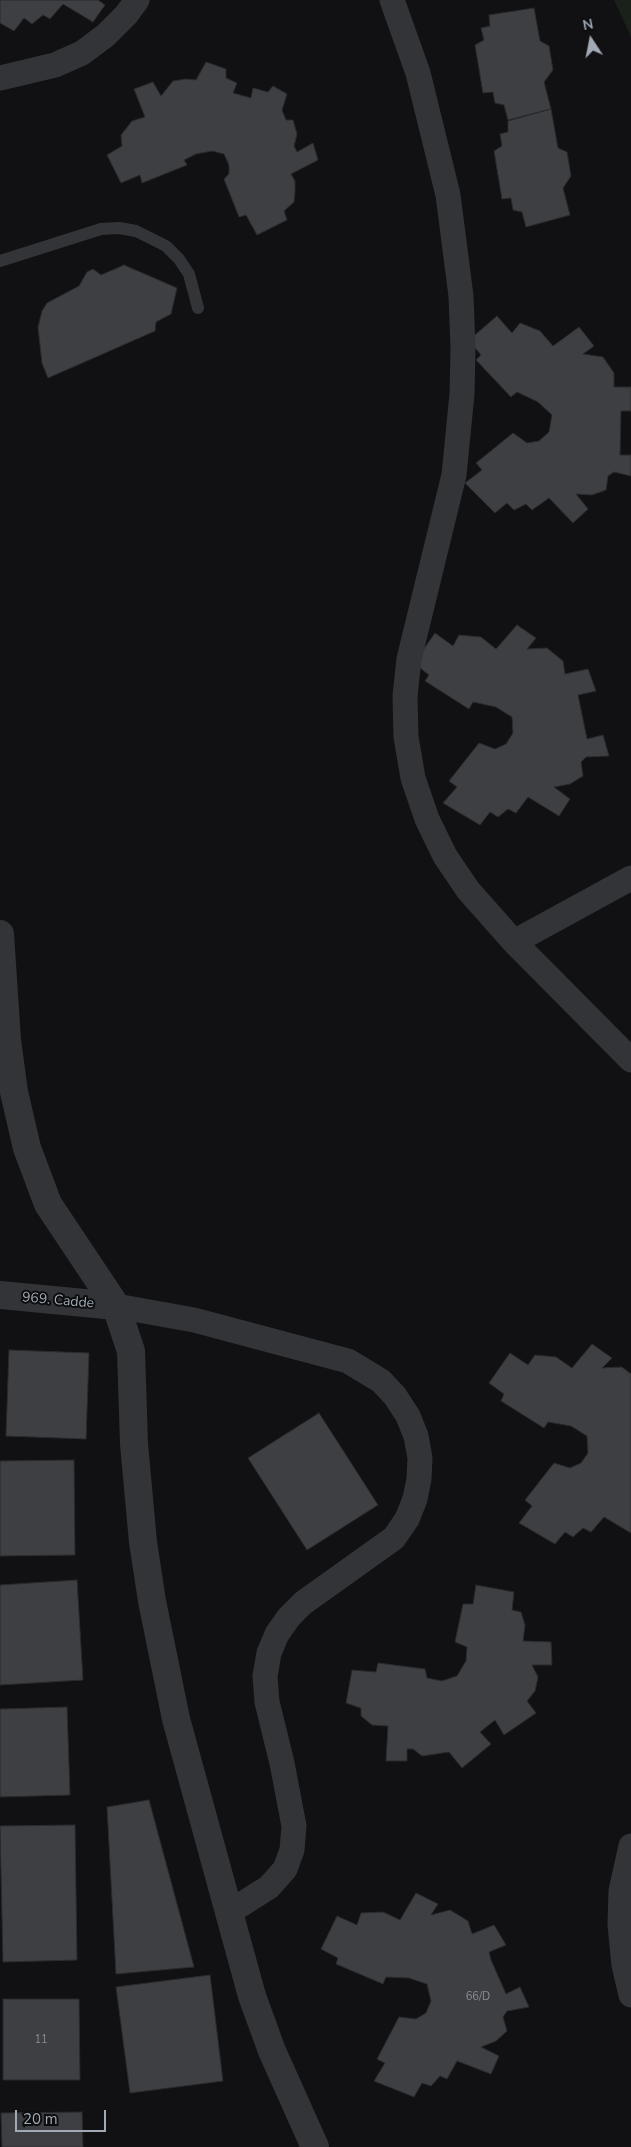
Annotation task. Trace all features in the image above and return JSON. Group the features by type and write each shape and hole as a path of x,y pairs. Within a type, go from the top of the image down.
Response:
{"street":[{"path":"0,78 55,65 82,53 106,35 126,15 137,0"},
{"path":"392,0 418,73 448,195 461,296 463,348 462,394 454,475 409,658 405,696 406,737 413,778 427,819 444,856 468,890 514,942 631,1060"},
{"path":"514,942 631,878"},
{"path":"0,934 11,1075 27,1148 48,1204 116,1306 132,1351 138,1491 152,1601 176,1719 252,1996 272,2052 315,2147"},
{"name":"969. Cadde","path":"0,1295 116,1306"},
{"path":"116,1306 194,1320 348,1362 381,1382 395,1396 408,1416 416,1436 420,1458 419,1480 415,1499 407,1518 394,1538 303,1603 289,1617 277,1634 268,1653 265,1676 267,1702 282,1763 294,1826 292,1850 285,1869 269,1887 228,1913"},
{"path":"631,1846 622,1891 620,1926 624,1965 631,1995"}],"lane":[{"path":"0,262 101,229 136,231 166,246 179,259 189,274 198,308"}],"shaded area":[{"path":"614,0 631,0 631,37"}],"building":[{"path":"0,0 98,0 105,5 93,22 63,4 50,19 43,15 32,24 24,18 14,31 0,23"},
{"path":"534,8 540,41 549,46 553,70 544,82 551,109 508,120 504,105 495,103 493,92 483,93 475,45 484,40 481,28 490,26 489,15"},
{"path":"206,62 226,69 226,78 237,83 233,93 251,98 253,88 268,92 273,86 287,94 282,110 286,120 293,120 297,134 294,146 297,152 313,143 318,160 291,174 295,181 295,192 294,202 284,211 287,220 257,235 246,215 239,217 224,179 229,174 229,165 224,154 212,151 196,154 184,160 187,165 142,183 140,175 121,183 107,155 122,146 121,135 132,121 145,117 134,89 153,82 161,96 173,81 196,80"},
{"path":"551,109 558,148 567,152 571,176 563,188 570,215 526,227 522,212 513,210 511,198 502,199 494,151 502,146 500,134 508,132 508,121"},
{"path":"124,265 177,288 171,314 156,322 155,331 48,378 42,363 38,327 42,311 47,303 79,286 87,272 93,269 101,275"},
{"path":"497,316 512,333 520,323 540,331 553,346 579,327 594,346 583,354 603,357 614,373 614,387 631,387 631,411 621,411 620,455 631,455 631,476 614,472 608,476 606,490 592,495 576,494 588,509 573,523 549,498 532,510 526,504 514,510 507,503 495,513 465,483 482,470 476,463 513,433 527,443 539,441 549,432 552,415 538,402 517,392 511,397 476,360 481,355 469,340"},
{"path":"517,625 536,638 527,649 547,648 563,661 565,674 588,669 596,691 578,695 587,739 603,735 609,756 586,757 581,762 583,776 570,784 554,787 570,799 559,816 528,797 516,813 508,809 498,817 490,812 480,825 443,803 457,787 449,781 479,743 495,749 506,744 513,733 512,717 496,707 473,702 469,709 425,681 429,675 414,663 435,633 453,646 459,635 481,637 496,649"},
{"path":"592,1344 612,1358 602,1368 622,1367 631,1374 631,1533 604,1517 591,1532 583,1528 573,1537 565,1532 555,1544 519,1523 532,1506 525,1500 554,1463 570,1468 581,1463 588,1453 587,1436 571,1426 548,1422 544,1428 501,1401 504,1394 489,1383 510,1353 528,1365 535,1355 556,1357 572,1368"},
{"path":"9,1350 89,1353 86,1439 6,1436"},
{"path":"319,1413 378,1505 307,1550 248,1458"},
{"path":"74,1460 75,1555 0,1556 0,1461"},
{"path":"77,1580 83,1680 0,1685 0,1585"},
{"path":"476,1585 514,1592 512,1610 521,1612 525,1625 523,1641 551,1642 552,1665 532,1665 538,1677 535,1691 527,1701 536,1713 504,1735 495,1720 480,1732 491,1744 462,1768 449,1752 422,1756 413,1749 407,1749 407,1761 386,1761 388,1726 372,1725 361,1716 361,1708 346,1703 352,1670 376,1672 378,1663 425,1669 427,1678 442,1681 457,1676 466,1661 467,1647 455,1642 463,1604 473,1604"},
{"path":"67,1707 70,1795 0,1797 0,1709"},
{"path":"149,1800 194,1967 116,1974 107,1807"},
{"path":"75,1825 77,1960 3,1962 0,1826"},
{"path":"416,1893 438,1904 431,1915 450,1910 468,1921 472,1934 494,1925 506,1945 489,1952 491,1960 506,1994 520,1987 529,2007 507,2011 503,2017 507,2031 496,2041 481,2047 499,2056 491,2074 457,2061 447,2079 440,2076 431,2086 422,2083 414,2097 374,2081 385,2063 377,2059 399,2017 416,2019 426,2013 431,2001 427,1984 409,1978 386,1977 383,1984 336,1964 338,1958 321,1949 337,1916 357,1925 361,1913 383,1912 400,1920"},
{"path":"210,1975 223,2081 130,2093 116,1987"},
{"path":"3,1999 79,1999 80,2080 3,2080"},
{"path":"82,2112 83,2147 2,2147 1,2113"}]}
